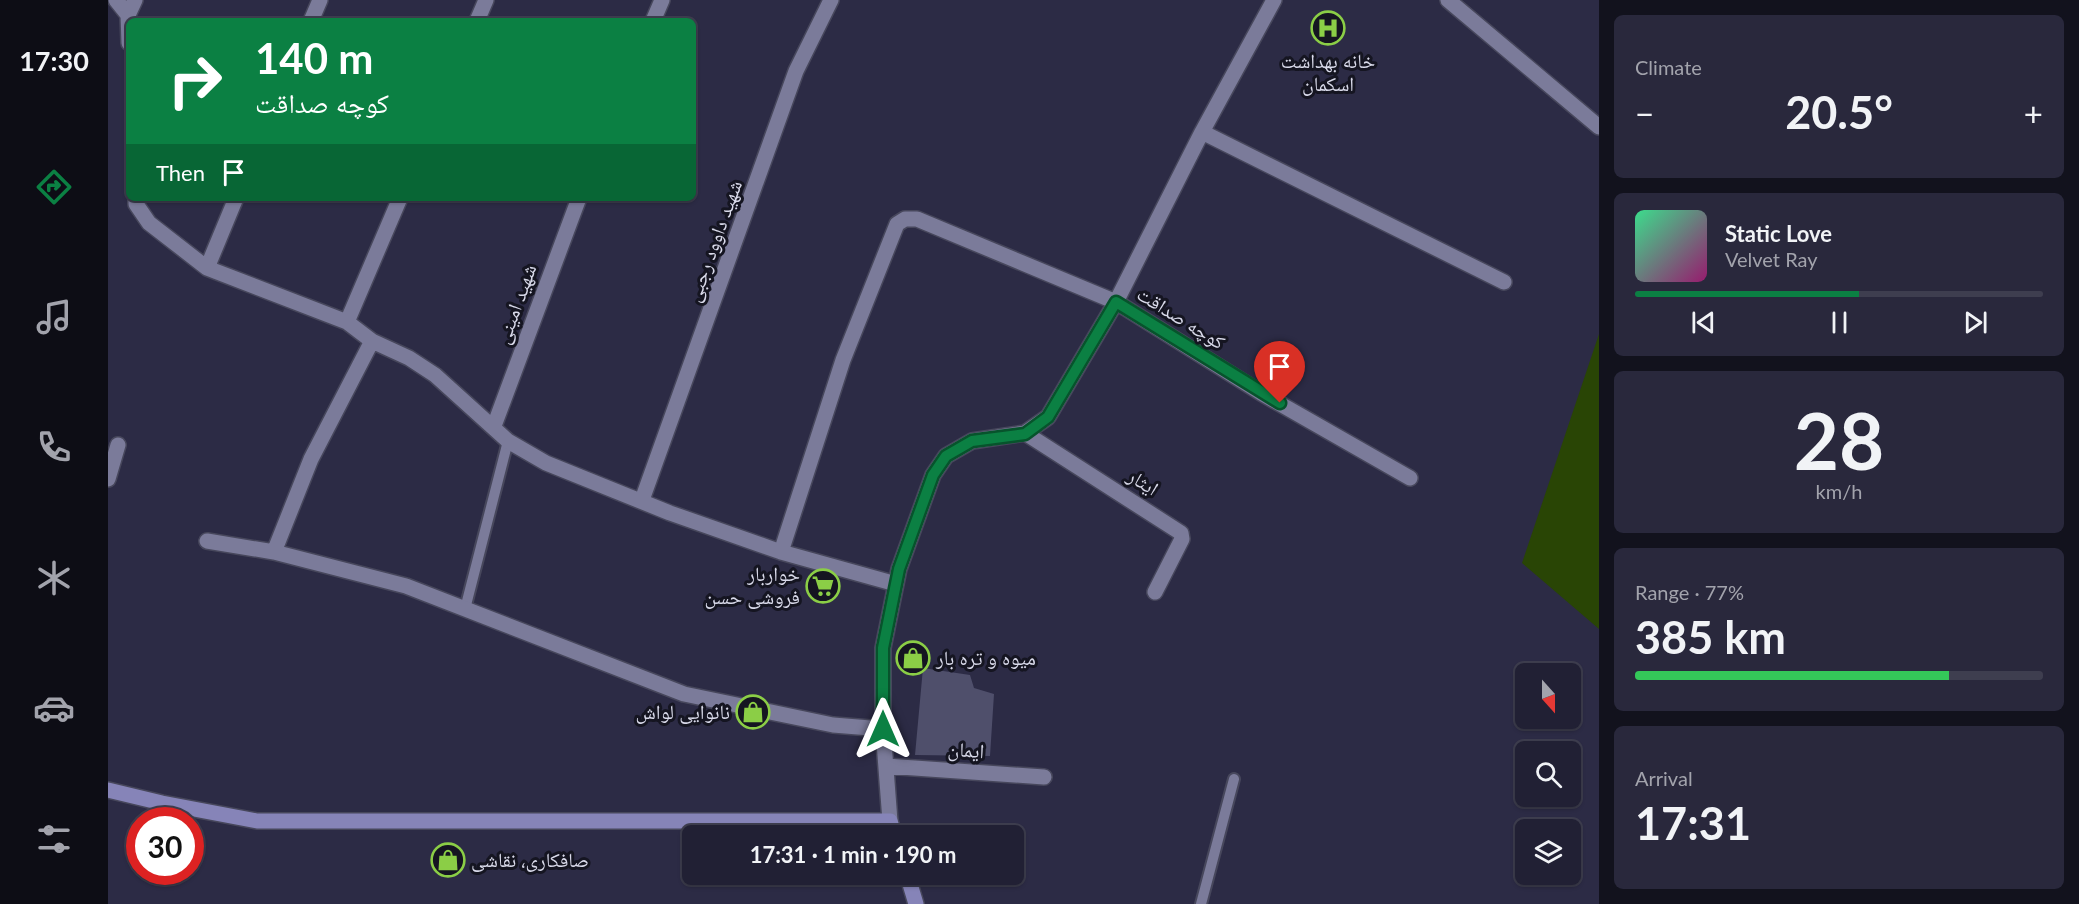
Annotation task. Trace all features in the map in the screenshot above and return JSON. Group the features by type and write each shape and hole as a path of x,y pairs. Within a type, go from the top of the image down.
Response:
{"street":[{"path":"116,0 128,15"},
{"path":"128,18 135,0"},
{"path":"312,18 320,0"},
{"path":"478,18 486,0"},
{"path":"654,18 662,0"},
{"name":"شهید داوود رجبی","path":"642,500 796,71 831,0"},
{"path":"892,825 883,729 883,648 896,584 933,475 946,456 972,441 1025,434 1048,417 1116,302 1202,132 1274,0"},
{"path":"1448,0 1599,127"},
{"path":"1202,132 1504,282"},
{"path":"136,201 149,223 207,268 347,322 372,341 409,358 435,375 508,441 546,463 670,513 781,552 896,584"},
{"path":"207,268 235,201"},
{"path":"347,322 399,201"},
{"name":"شهید امینی","path":"494,426 578,201"},
{"name":"کوچه صداقت","path":"781,552 843,360 897,224 905,219 917,219 1116,302 1261,393 1410,478"},
{"path":"274,552 311,459 372,341"},
{"name":"ایثار","path":"1025,434 1181,533 1182,539 1155,592"},
{"path":"108,479 118,446"},
{"path":"207,541 274,552 406,586 684,694 833,725 883,729"},
{"name":"ایمان","path":"886,766 1044,777"},
{"path":"108,790 257,821 682,826"},
{"path":"910,885 916,904"}],"lane":[{"path":"465,609 508,441"},
{"path":"1201,904 1234,779"}],"green space":[{"path":"1599,334 1599,629 1522,563"}],"building":[{"path":"923,668 970,675 974,688 994,694 990,756 915,755"}],"place":[{"name":"خانه بهداشت اسکمان","path":"1328,28"},
{"name":"خواربار فروشی حسن","path":"823,586"},
{"name":"میوه و تره بار","path":"913,658"},
{"name":"نانوایی لواش","path":"753,712"},
{"name":"صافکاری، نقاشی","path":"448,860"}],"route":[{"path":"883,729 883,648 899,569 933,475 946,456 972,441 1025,434 1048,417 1116,302 1280,403"}]}
